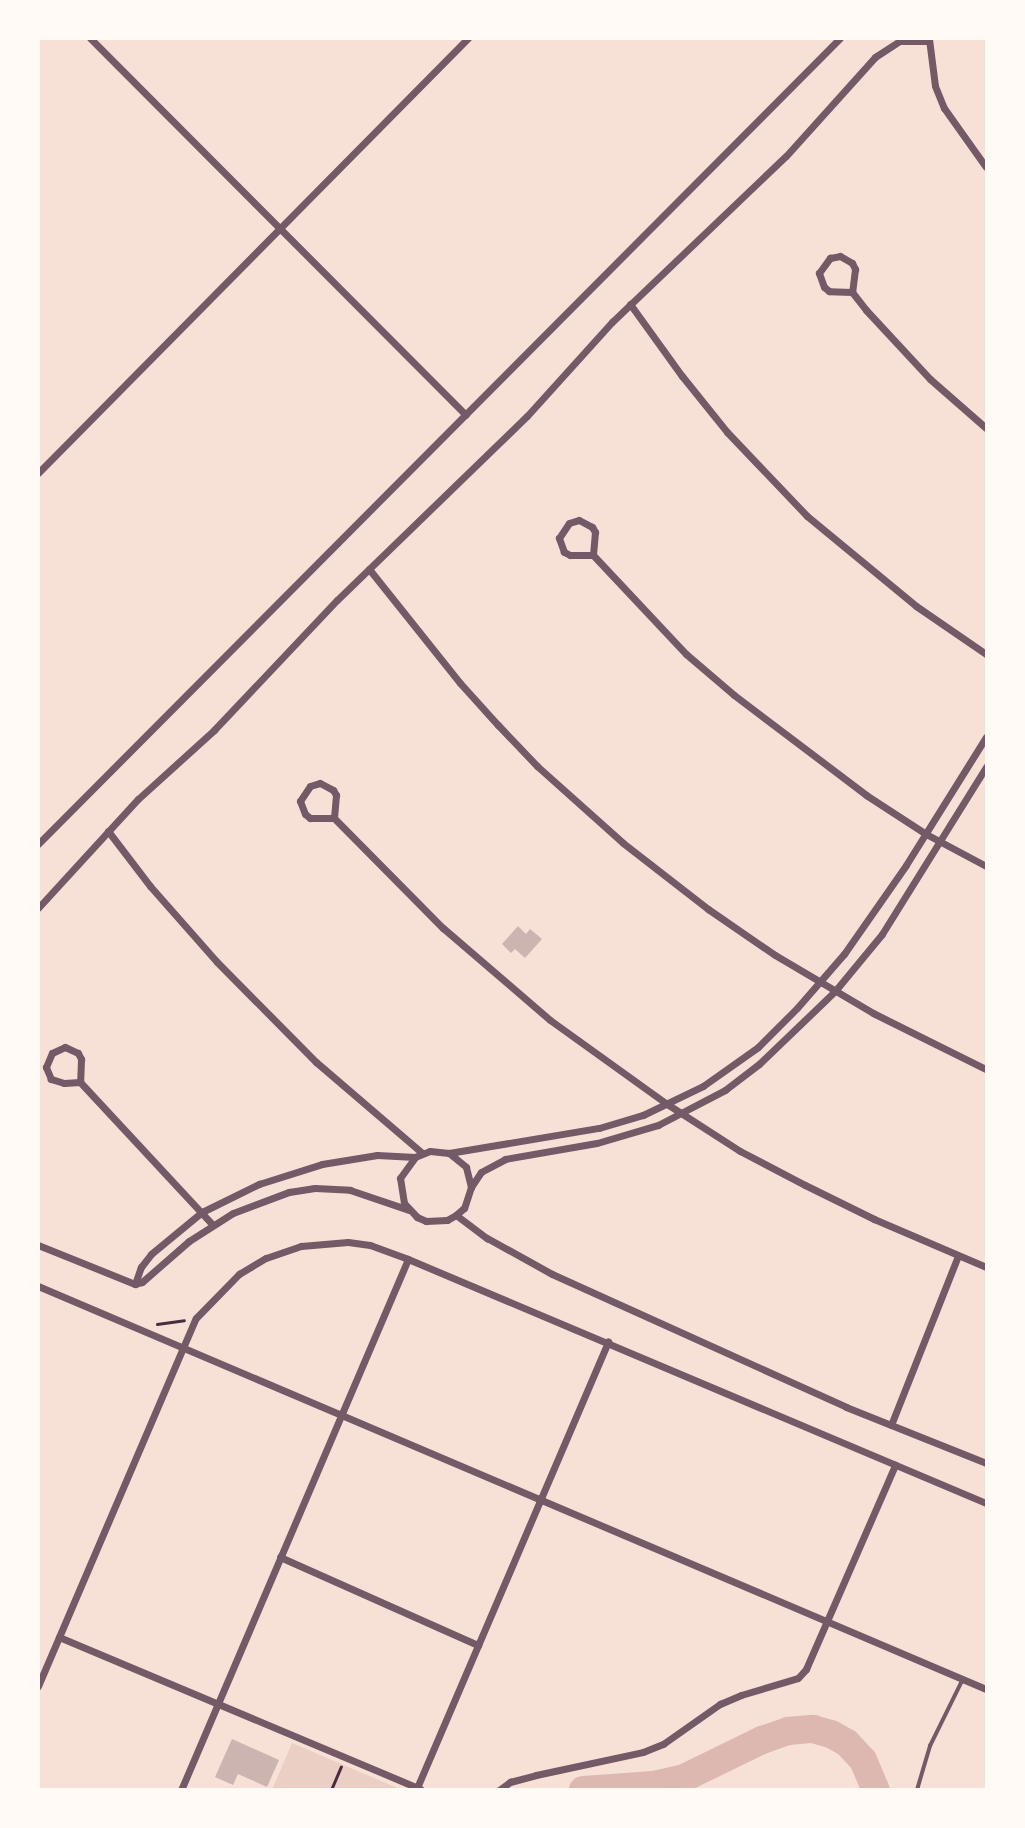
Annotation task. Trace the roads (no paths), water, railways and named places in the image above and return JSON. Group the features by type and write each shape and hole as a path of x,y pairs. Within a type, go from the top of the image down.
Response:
{"street":[{"path":"90,38 466,415"},
{"path":"38,473 468,38"},
{"path":"38,844 840,38"},
{"path":"38,908 108,831 214,730 369,569 483,461 630,304 786,156 886,47 900,41 928,40 935,86 944,108 986,167"},
{"path":"852,292 855,269 852,263 840,256 830,258 819,274 824,287 829,291 852,292 930,379 986,428"},
{"path":"630,304 727,432 807,516 916,606 986,654"},
{"path":"593,555 595,533 592,527 579,520 563,529 559,538 564,552 570,555 593,555 686,654 734,695 823,765 926,834 986,866"},
{"path":"369,569 460,683 537,766 582,808 708,909 775,955 873,1013 986,1069"},
{"path":"135,1284 141,1267 151,1254 202,1212 259,1184 295,1171 377,1155 449,1153 599,1128 667,1104 703,1086 758,1047 821,982 926,834 986,737"},
{"path":"418,1155 404,1170 400,1187 410,1210 417,1217 436,1222 456,1215 464,1208 471,1187 481,1172 492,1164 628,1136 683,1114 725,1090 759,1065 835,991 882,934 986,766"},
{"path":"334,818 317,819 305,814 300,801 307,788 320,783 333,790 336,795 334,818 400,887 495,975 601,1059 740,1151 805,1185 986,1267"},
{"path":"108,831 217,962 316,1062 418,1155"},
{"path":"80,1082 64,1083 51,1079 46,1067 52,1053 65,1047 78,1053 81,1059 80,1082 213,1225"},
{"path":"449,1153 466,1167 471,1187"},
{"path":"38,1245 135,1284 142,1282 189,1241 213,1225 259,1201 289,1192 315,1188 350,1191 410,1210"},
{"path":"456,1215 487,1238 552,1274 891,1425 986,1463"},
{"path":"38,1686 193,1325 212,1298 239,1274 266,1258 301,1246 348,1242 370,1245 408,1259 608,1341 986,1503"},
{"path":"891,1425 958,1256"},
{"path":"181,1790 408,1259"},
{"path":"38,1286 986,1689"},
{"path":"59,1637 417,1789 608,1341"},
{"path":"499,1790 510,1782 536,1774 643,1752 663,1744 731,1700 791,1682 806,1669 895,1465"},
{"path":"280,1557 478,1645"}],"lane":[{"path":"918,1790 930,1746 963,1679"}],"waterway":[{"path":"583,1790 654,1785 684,1778 762,1740 788,1731 813,1729 831,1734 847,1743 863,1760 876,1790"}]}
